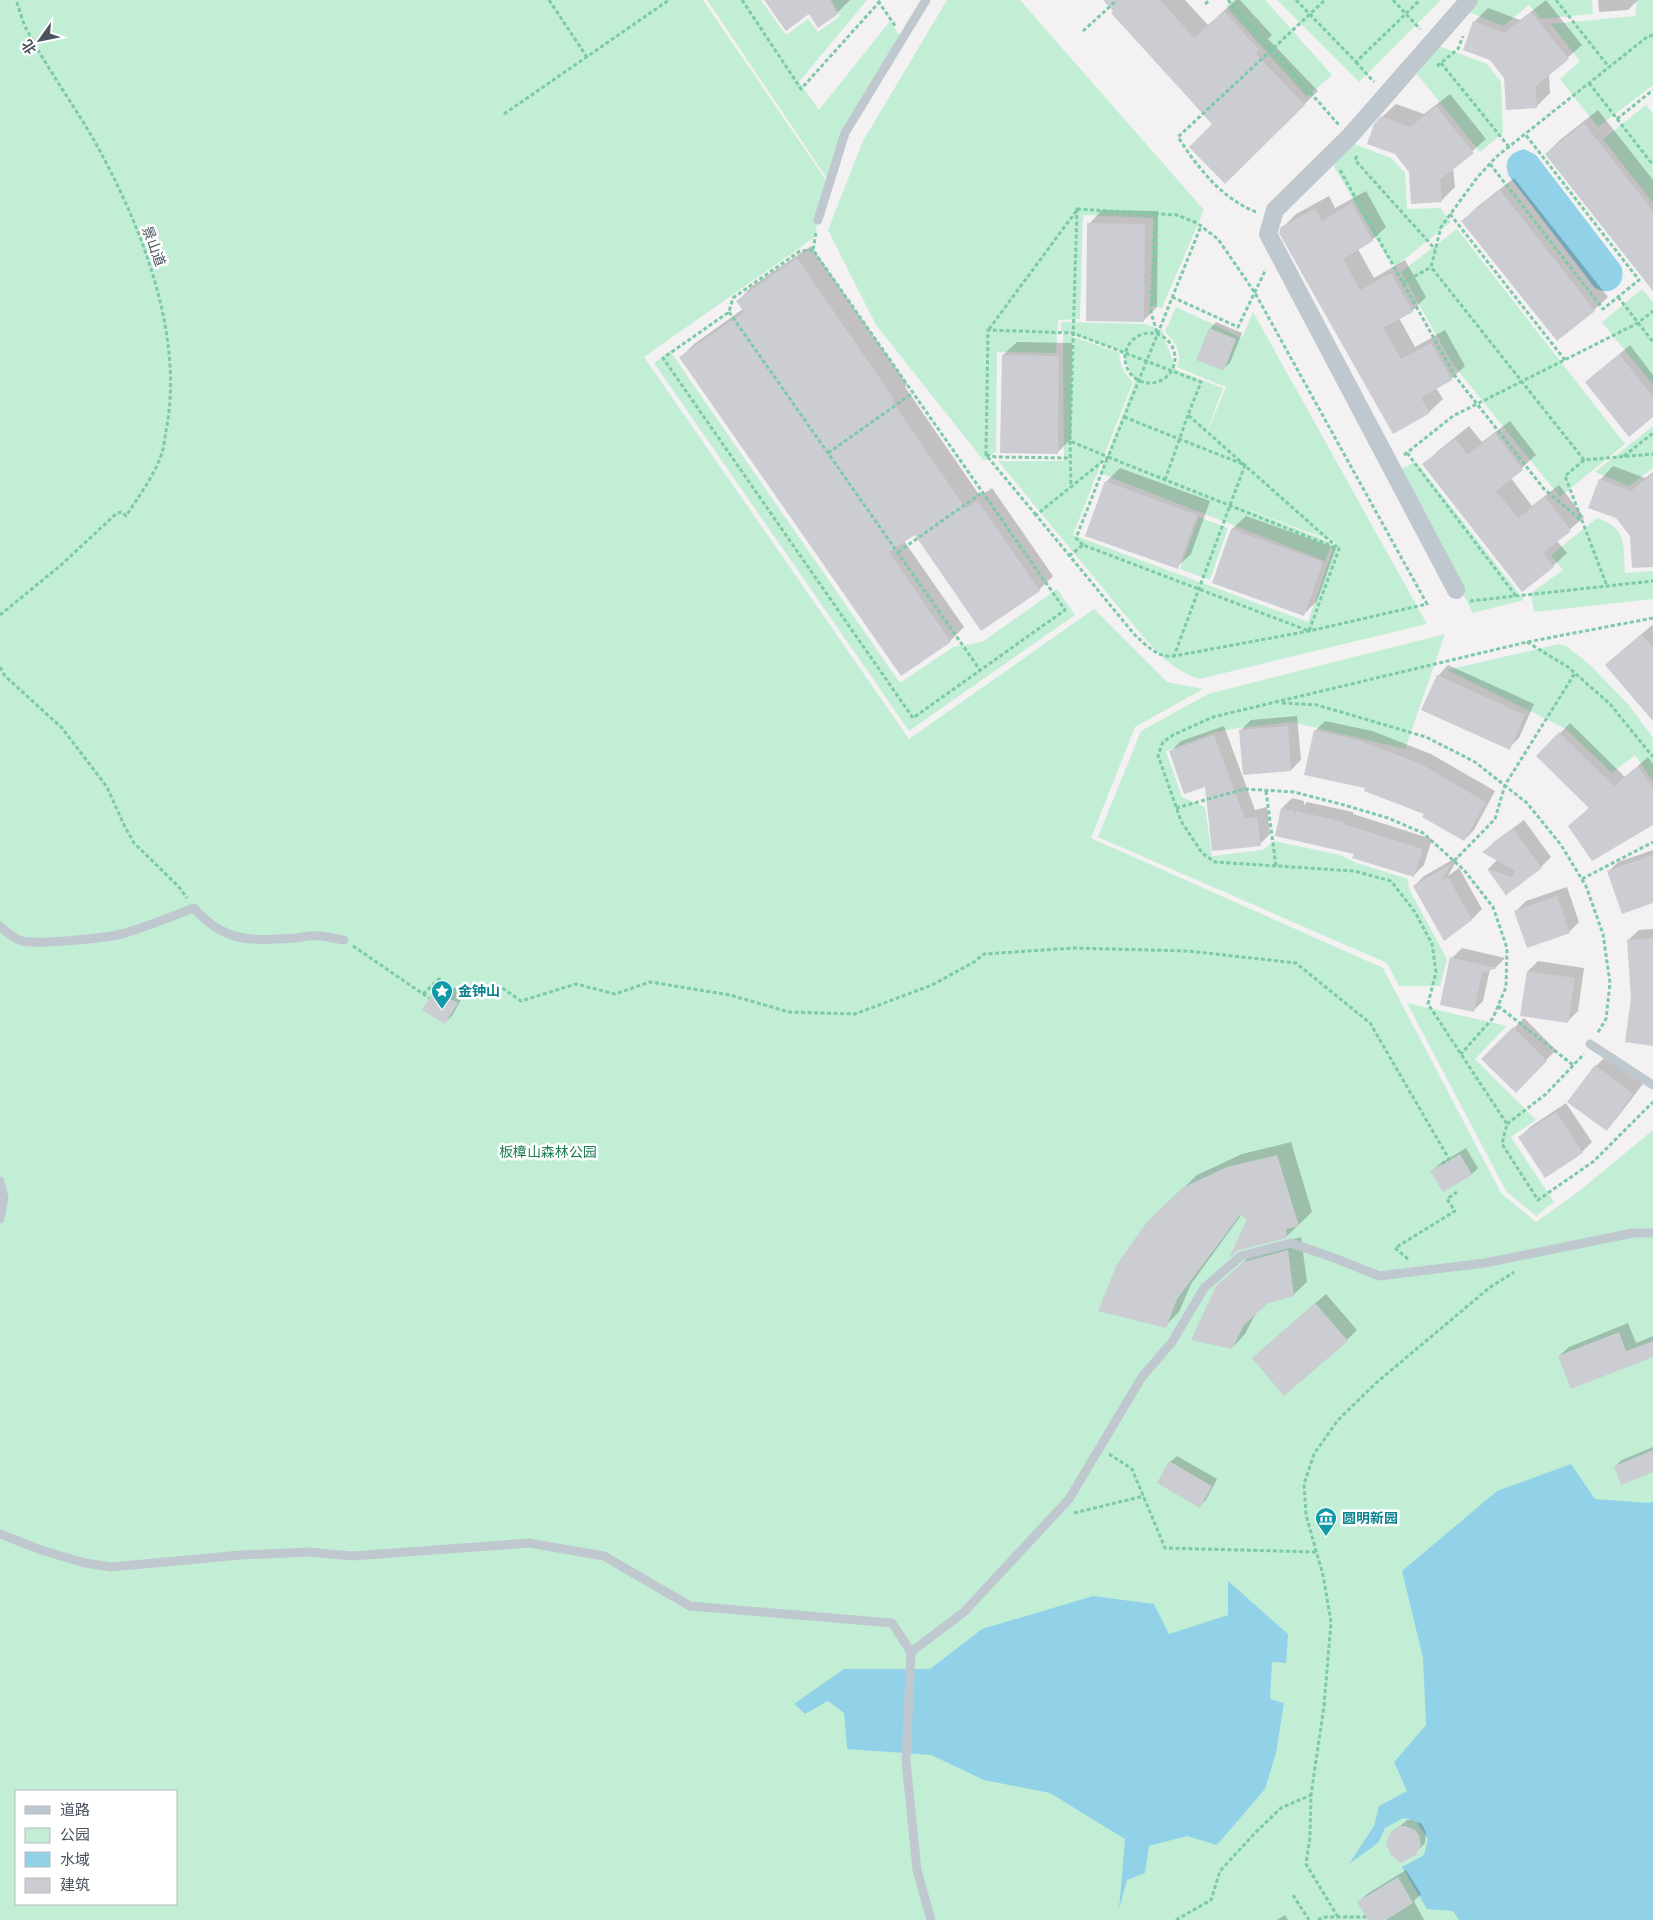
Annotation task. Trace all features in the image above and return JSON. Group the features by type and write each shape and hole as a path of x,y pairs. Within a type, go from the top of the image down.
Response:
{"street":[{"path":"1456,590 1268,234 1275,210 1350,136 1469,0"}],"lane":[{"path":"818,220 845,133 926,0"},
{"path":"0,926 8,934 22,941 46,942 120,934 194,908 206,921 225,932 245,940 320,936 344,940"},
{"path":"1590,1044 1653,1085"},
{"path":"0,1181 4,1198 0,1219"},
{"path":"911,1652 964,1612 1069,1499 1142,1377 1172,1342 1204,1288 1241,1256 1291,1243 1338,1259 1379,1276 1484,1263 1632,1233 1653,1233"},
{"path":"0,1534 42,1550 85,1563 111,1567 241,1554 308,1552 352,1556 529,1543 604,1556 690,1606 892,1623 911,1652 906,1761 917,1870 931,1920"}],"path":[{"name":"景山道","path":"0,615 61,565 117,513 122,512 126,516 145,488 162,453 170,414 172,378 165,325 151,271 129,211 95,142 26,30 16,0"},
{"path":"550,0 587,56"},
{"path":"504,114 669,0"},
{"path":"742,0 801,89 879,1 903,38"},
{"path":"1083,31 1118,0"},
{"path":"1205,4 1210,0"},
{"path":"1228,0 1350,136"},
{"path":"1296,0 1386,95"},
{"path":"1258,214 1235,202 1224,193 1190,155 1178,137 1325,0"},
{"path":"1393,0 1432,42"},
{"path":"1356,62 1420,0"},
{"path":"1556,0 1609,67"},
{"path":"1433,70 1458,49 1464,34"},
{"path":"1403,283 1431,267 1441,228 1476,178 1490,164 1609,67 1647,37 1653,35"},
{"path":"1441,63 1509,147"},
{"path":"1589,84 1653,165"},
{"path":"1617,119 1653,90"},
{"path":"1490,164 1603,309 1639,280 1525,134"},
{"path":"1358,152 1355,160 1435,249"},
{"path":"1331,154 1455,376 1544,489 1582,521"},
{"path":"1077,209 1155,212 1177,215 1202,226 1218,239 1255,292 1427,604 1309,631 1165,657 1151,649 1134,634 986,454 988,330 1077,209"},
{"path":"1070,488 1077,209"},
{"path":"1155,212 1151,312 1157,334"},
{"path":"1450,214 1565,360"},
{"path":"813,250 800,251 733,298 729,312 663,358 913,718 1065,610 813,250 818,220"},
{"path":"1202,226 1076,538 1083,545 1309,631"},
{"path":"1172,297 1238,327 1276,248"},
{"path":"1431,267 1584,460"},
{"path":"1618,297 1653,342"},
{"path":"1390,466 1453,416 1638,323 1653,311"},
{"path":"729,312 980,670"},
{"path":"988,330 1073,333 1201,382 1164,480"},
{"path":"1141,334 1157,334 1170,343 1175,358 1171,370 1163,379 1147,383 1132,375 1127,368 1124,360 1125,352 1128,344 1141,334"},
{"path":"828,453 914,393"},
{"path":"1188,415 1339,549"},
{"path":"1124,417 1245,465"},
{"path":"1623,456 1653,433"},
{"path":"1070,441 1108,458 1339,549"},
{"path":"1407,453 1516,596"},
{"path":"986,454 996,457 1070,458"},
{"path":"1607,586 1565,476 1584,460 1653,454"},
{"path":"1036,515 1108,458"},
{"path":"1174,656 1245,465"},
{"path":"898,552 983,492"},
{"path":"1069,556 1083,545"},
{"path":"1309,631 1339,549"},
{"path":"1456,590 1464,602 1653,581"},
{"path":"1507,1124 1428,1004 1436,972 1432,944 1415,912 1390,881 1354,871 1215,862 1202,853 1182,822 1158,755 1162,742 1213,717 1527,642 1653,618"},
{"path":"1527,642 1568,667 1610,704 1653,756"},
{"path":"0,667 5,676 62,728 107,787 134,843 179,887 194,908"},
{"path":"1454,861 1495,819 1505,785 1575,673"},
{"path":"1276,703 1317,705 1426,737 1476,762 1527,802 1561,845 1586,886 1603,934 1610,983 1606,1019 1590,1044 1546,1094 1507,1124 1502,1144 1538,1200 1594,1161 1653,1102"},
{"path":"1176,808 1246,790 1294,792 1344,804 1388,818 1423,833 1464,870 1493,907 1507,948 1506,987 1493,1018 1461,1054"},
{"path":"1266,791 1276,866"},
{"path":"1582,879 1653,842"},
{"path":"344,940 429,998"},
{"path":"423,994 440,979 469,999 495,983 521,1001 576,984 615,994 650,982 730,994 789,1012 855,1014 932,985 974,962 984,954 1074,948 1188,951 1296,963 1370,1023 1448,1159 1441,1164"},
{"path":"1498,1006 1573,1065"},
{"path":"1422,1271 1395,1248 1455,1211 1447,1199 1457,1192"},
{"path":"1338,1917 1306,1864 1310,1837 1311,1795 1324,1706 1330,1622 1323,1575 1306,1515 1304,1484 1314,1454 1338,1420 1376,1383 1490,1288 1517,1270"},
{"path":"1100,1448 1132,1469 1165,1548 1316,1552"},
{"path":"1050,1520 1144,1496"},
{"path":"1176,1920 1211,1900 1220,1871 1281,1808 1311,1795"},
{"path":"1293,1895 1309,1920"},
{"path":"1318,1920 1323,1917 1366,1917"}],"green space":[{"name":"板樟山森林公园","path":"0,0 703,0 828,183 815,237 644,357 909,739 1094,609 1167,682 1203,689 1135,727 1091,838 1383,968 1501,1193 1536,1222 1578,1192 1653,1130 1653,1920 0,1920"},
{"path":"707,0 761,0 786,35 808,19 818,32 840,16 833,0 867,0 799,82 819,110 890,21 901,37 844,132 828,180"},
{"path":"947,0 1020,0 1204,210 1162,308 1151,305 1154,218 1083,215 1080,319 1058,320 1056,353 997,352 996,451 984,461 876,325 828,230 863,141"},
{"path":"1233,0 1265,0 1332,75 1307,97 1226,7"},
{"path":"1277,0 1441,0 1359,82"},
{"path":"1475,0 1592,0 1593,14 1541,19 1529,5 1503,26 1466,11"},
{"path":"1637,0 1653,0 1653,85 1598,127 1560,79 1580,61 1551,24 1635,16"},
{"path":"1439,46 1487,64 1501,82 1503,133 1480,152 1417,74"},
{"path":"1646,105 1653,114 1653,203 1603,139"},
{"path":"1354,144 1391,158 1405,173 1407,209 1440,208 1451,222 1396,266 1386,256 1332,163"},
{"path":"1457,229 1625,444 1560,497 1452,363 1401,272"},
{"path":"1642,289 1653,302 1653,385 1602,322"},
{"path":"1176,307 1242,338 1253,312 1427,624 1199,679 1180,670 1166,660 1140,633 998,461 1064,461 1063,333 1119,353 1123,369 1133,382 1073,535 1308,622 1335,542 1236,505 1332,543 1325,561 1100,473 1135,382 1121,351 1061,331 1061,322 1145,324 1162,330 1176,370 1223,388 1204,440 1226,387 1177,367 1179,357 1177,348 1165,332"},
{"path":"670,351 900,683 953,647 982,642 1057,589 1075,615 909,731 654,363"},
{"path":"1653,426 1653,468 1629,486 1595,472"},
{"path":"1416,462 1524,600 1473,613 1398,470"},
{"path":"1199,517 1228,528 1210,580 1180,569"},
{"path":"1597,518 1607,522 1619,533 1622,539 1625,573 1653,571 1653,599 1534,612 1531,593 1563,570 1551,555"},
{"path":"1445,634 1405,749 1291,722 1216,732 1166,751 1182,797 1205,807 1212,856 1263,850 1274,841 1340,855 1354,862 1408,879 1409,889 1447,959 1440,986 1399,986 1387,963 1098,837 1141,731 1208,694"},
{"path":"1559,644 1566,646 1590,665 1628,704 1653,738 1653,781 1635,755 1612,773 1566,729 1447,670"},
{"path":"1407,1003 1507,1026 1475,1059 1536,1120 1511,1137 1554,1202 1536,1216 1506,1191"}],"water":[{"path":"1524,149 1536,155 1621,266 1622,279 1616,288 1606,291 1594,287 1509,176 1507,162 1509,158 1514,153"},
{"path":"1571,1464 1595,1499 1649,1503 1653,1501 1653,1920 1459,1920 1453,1911 1427,1909 1402,1867 1424,1855 1428,1839 1416,1821 1403,1818 1385,1828 1378,1843 1349,1864 1374,1826 1379,1806 1407,1791 1394,1762 1426,1725 1423,1658 1402,1571 1497,1491"},
{"path":"1228,1581 1288,1634 1286,1663 1272,1662 1270,1699 1284,1703 1276,1753 1265,1789 1217,1845 1187,1836 1149,1846 1145,1873 1127,1880 1119,1909 1125,1839 1050,1793 984,1780 931,1755 847,1749 844,1713 828,1701 805,1714 794,1704 844,1669 930,1669 982,1629 1093,1596 1154,1604 1169,1634 1228,1615"}],"building":[{"path":"764,0 829,0 838,14 818,28 809,14 786,31"},
{"path":"1103,0 1160,0 1194,38 1224,11 1259,50 1255,53 1305,105 1225,184 1189,147 1212,124 1111,13 1113,11"},
{"path":"1531,12 1569,59 1536,86 1537,108 1506,110 1504,78 1490,60 1463,50 1473,21 1505,33"},
{"path":"1436,106 1474,153 1440,180 1442,202 1411,204 1409,172 1395,154 1367,144 1374,124 1381,116 1410,127"},
{"path":"1584,123 1653,211 1653,291 1545,154"},
{"path":"1500,190 1595,311 1557,341 1461,221"},
{"path":"1352,203 1373,241 1343,259 1360,290 1391,273 1413,312 1383,328 1401,359 1431,343 1452,380 1421,398 1430,413 1393,434 1279,233 1281,227 1315,209 1322,221"},
{"path":"1087,223 1145,224 1144,322 1086,321"},
{"path":"797,258 894,399 892,401 966,509 978,501 1040,591 981,631 915,535 889,552 951,642 901,676 679,357 744,312 736,301"},
{"path":"1209,328 1236,339 1224,371 1196,360"},
{"path":"1619,354 1653,397 1653,417 1629,437 1585,382"},
{"path":"1002,355 1059,356 1058,454 1000,453"},
{"path":"1495,433 1523,470 1496,491 1518,518 1545,497 1571,531 1543,553 1554,567 1522,592 1422,464 1455,439 1468,455"},
{"path":"1653,473 1653,567 1632,568 1630,536 1616,518 1588,508 1599,479 1631,491"},
{"path":"1105,481 1197,515 1178,569 1085,536"},
{"path":"1231,529 1323,562 1304,616 1212,583"},
{"path":"1641,634 1653,647 1653,721 1605,665"},
{"path":"1437,675 1525,715 1510,750 1421,710"},
{"path":"1288,726 1291,771 1243,775 1239,730"},
{"path":"1314,730 1361,741 1421,764 1486,802 1464,841 1422,817 1424,814 1364,791 1365,788 1304,775"},
{"path":"1559,732 1614,786 1638,766 1653,789 1653,825 1592,861 1568,826 1589,808 1536,756"},
{"path":"1214,735 1245,819 1257,817 1261,846 1212,851 1205,787 1184,794 1169,751"},
{"path":"1281,808 1294,811 1295,817 1296,811 1344,822 1343,824 1423,849 1414,877 1352,858 1354,854 1275,836"},
{"path":"1513,829 1542,868 1505,896 1487,869 1513,877 1515,871 1482,852"},
{"path":"1653,855 1653,903 1622,914 1607,871"},
{"path":"1451,864 1441,882 1448,877 1472,920 1444,941 1413,886"},
{"path":"1557,896 1570,933 1527,948 1514,911"},
{"path":"1653,938 1653,1046 1625,1042 1631,998 1627,940"},
{"path":"1450,957 1497,968 1482,973 1474,1012 1440,1005"},
{"path":"1527,971 1575,978 1568,1023 1520,1016"},
{"path":"434,990 458,1003 445,1024 422,1010"},
{"path":"1513,1027 1547,1061 1516,1093 1481,1059"},
{"path":"1595,1065 1633,1094 1607,1131 1567,1102"},
{"path":"1556,1112 1583,1153 1545,1178 1518,1137"},
{"path":"1460,1154 1472,1175 1443,1192 1430,1171"},
{"path":"1277,1155 1299,1226 1286,1229 1287,1238 1239,1250 1229,1258 1247,1219 1240,1215 1177,1299 1166,1328 1098,1311 1117,1264 1147,1222 1182,1188 1227,1167"},
{"path":"1288,1250 1294,1296 1268,1303 1244,1325 1232,1349 1191,1340 1216,1286 1244,1262"},
{"path":"1315,1303 1348,1341 1284,1396 1252,1358"},
{"path":"1619,1332 1626,1351 1653,1341 1653,1357 1571,1389 1558,1356"},
{"path":"1653,1450 1653,1472 1621,1485 1614,1466"},
{"path":"1169,1461 1212,1486 1200,1508 1157,1483"},
{"path":"1399,1826 1415,1830 1419,1835 1421,1845 1416,1855 1401,1863 1391,1855 1386,1844 1390,1833"},
{"path":"1398,1877 1413,1903 1386,1920 1368,1920 1357,1902"}],"place":[{"name":"金钟山","path":"442,1010"},
{"name":"圆明新园","path":"1326,1537"}]}
